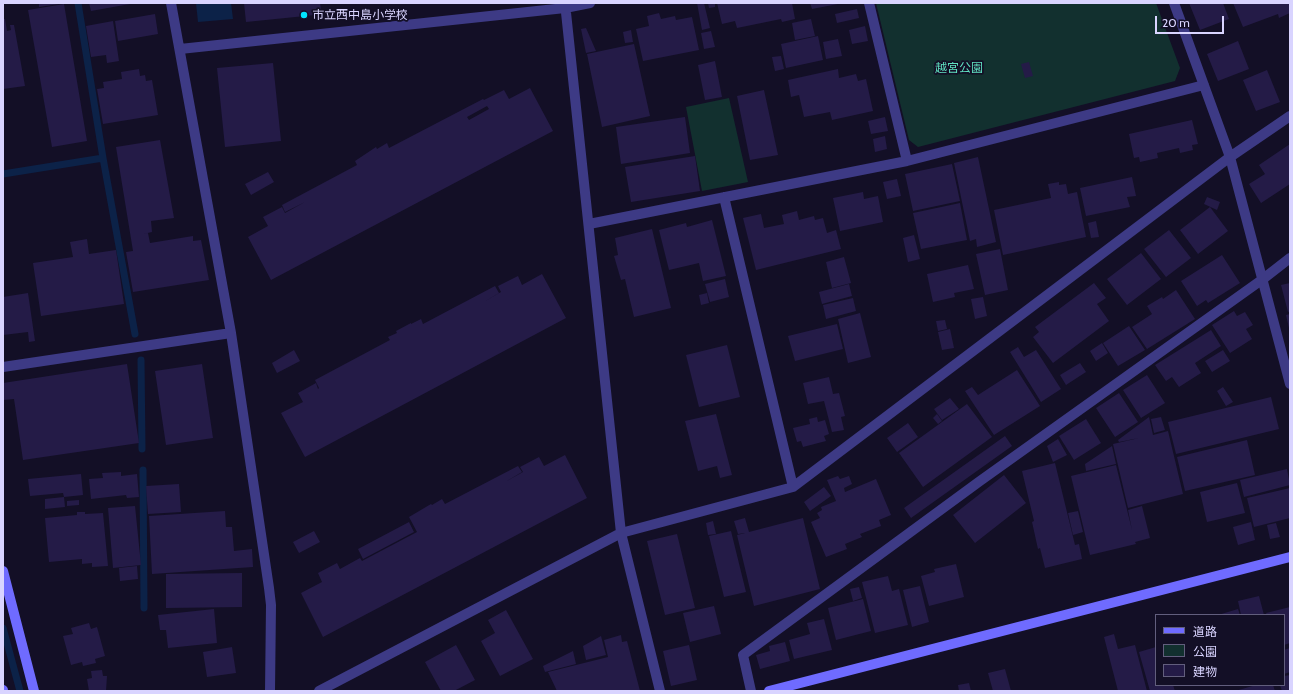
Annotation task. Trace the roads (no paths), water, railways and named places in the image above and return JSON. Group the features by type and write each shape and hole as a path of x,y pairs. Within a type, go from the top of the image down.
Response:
{"street":[{"path":"171,3 231,333 271,605 270,691"},
{"path":"180,49 590,3"},
{"path":"869,3 907,161"},
{"path":"1174,3 1230,157 1290,384"},
{"path":"565,5 621,533 660,691"},
{"path":"589,224 907,161 1204,85"},
{"path":"319,691 621,533 793,487 1230,157 1290,116"},
{"path":"724,197 793,487"},
{"path":"751,691 743,655 980,481 1263,279 1290,258"},
{"path":"3,367 231,333"},
{"path":"769,691 1290,557"},
{"path":"3,571 34,691"}],"water":[{"path":"196,3 231,3 233,19 198,22"}],"waterway":[{"path":"78,3 103,158 135,334"},
{"path":"3,174 103,158"},
{"path":"141,360 142,449"},
{"path":"143,470 144,608"},
{"path":"3,628 20,691"}],"place":[{"name":"市立西中島小学校","path":"304,15"}],"park label":[{"name":"越宮公園","path":"959,68"}]}
